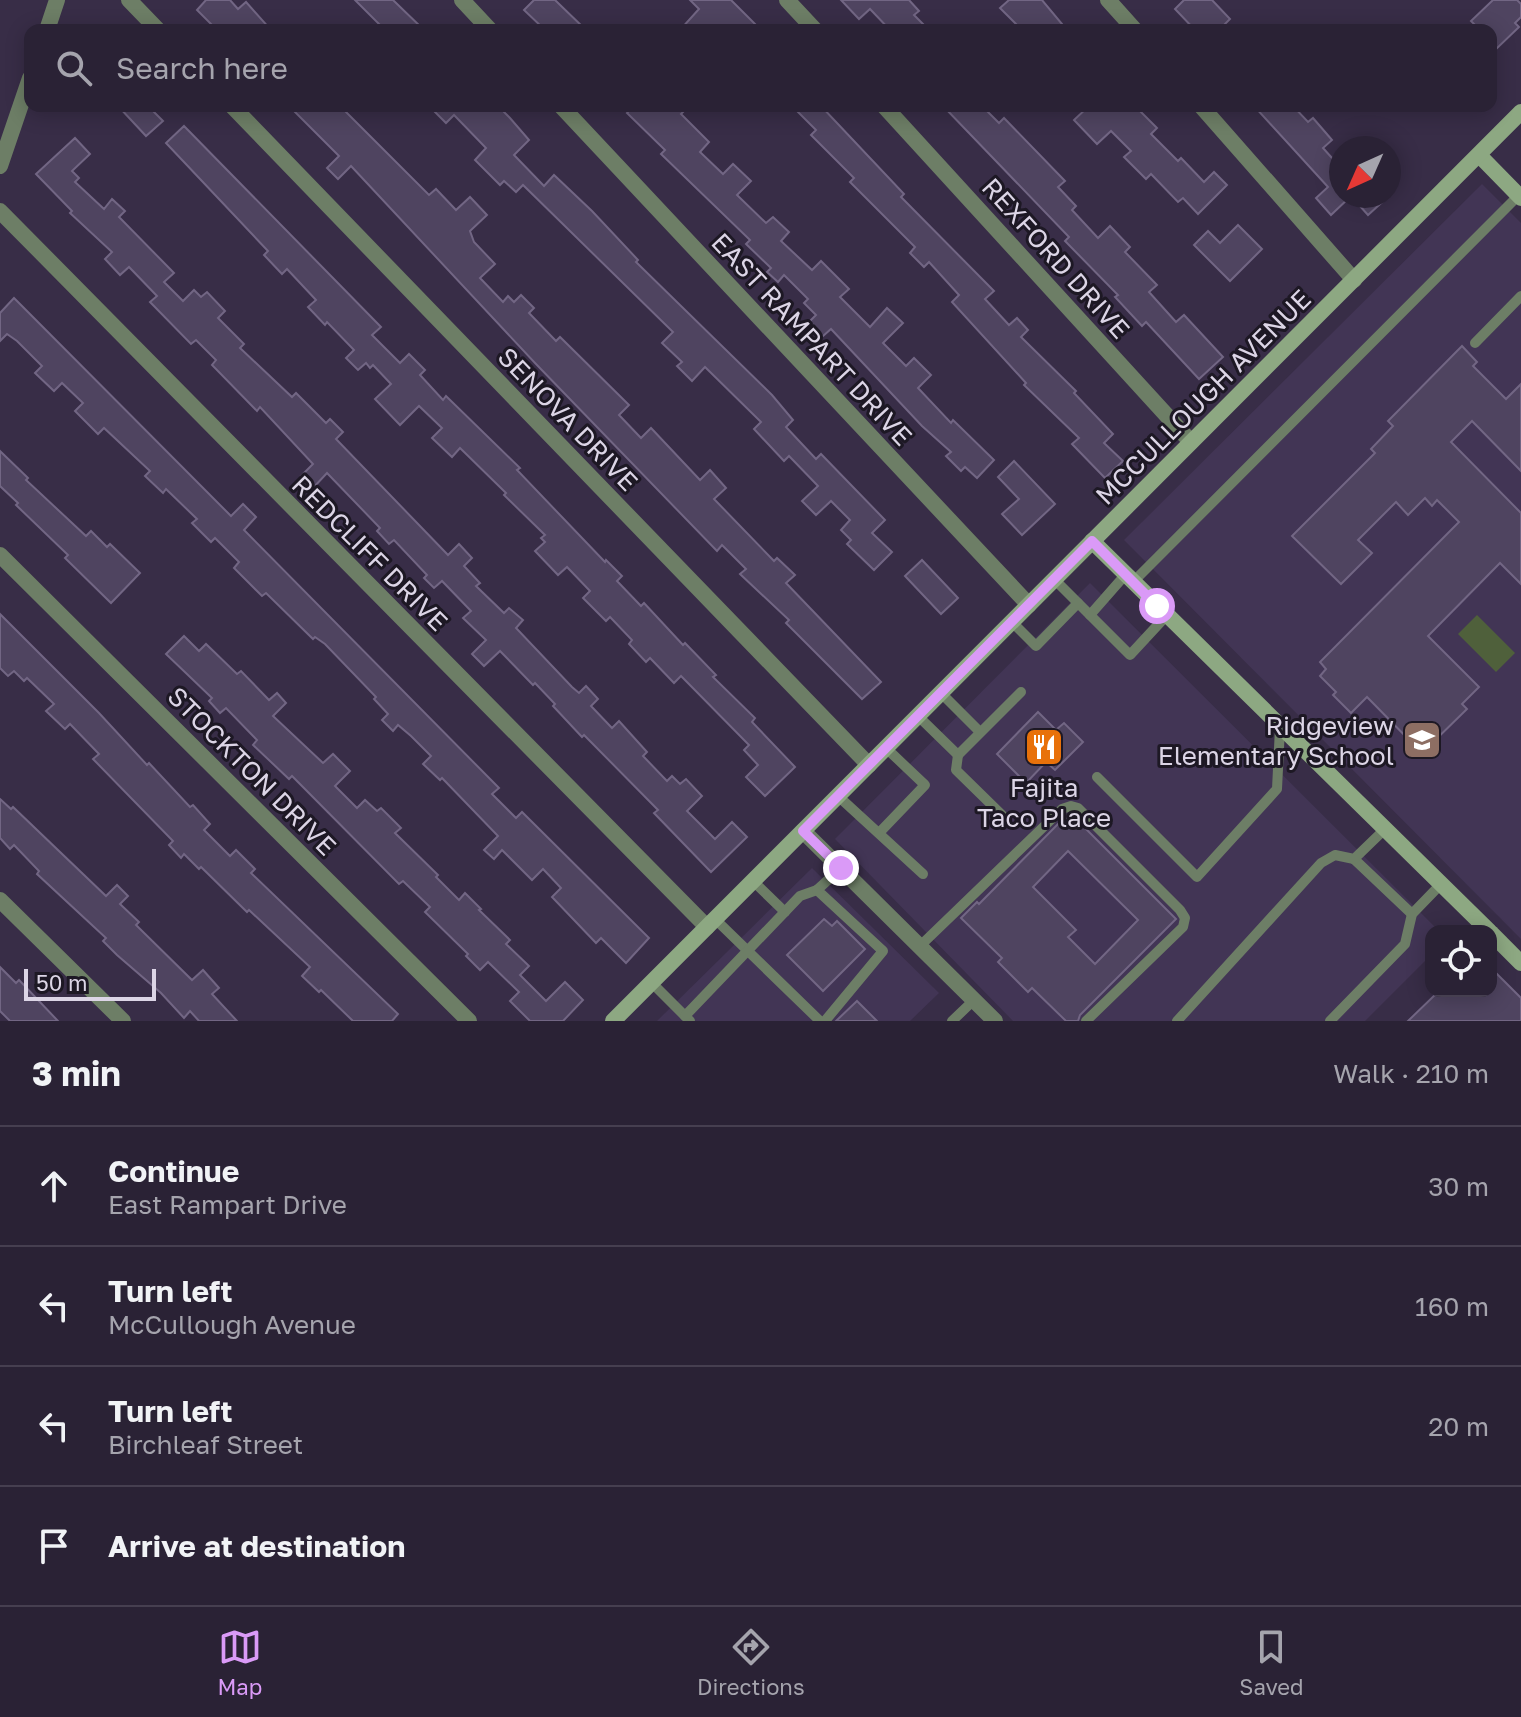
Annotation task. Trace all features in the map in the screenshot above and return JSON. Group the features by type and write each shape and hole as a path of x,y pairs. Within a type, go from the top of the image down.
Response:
{"main road":[{"name":"MCCULLOUGH AVENUE","path":"624,1017 652,983 711,923 1521,112"},
{"path":"1479,155 1520,196"},
{"path":"1092,541 1483,925"},
{"path":"1497,939 1521,963"}],"street":[{"path":"49,24 57,0"},
{"path":"129,0 152,24"},
{"path":"462,0 484,24"},
{"path":"787,0 809,24"},
{"path":"1108,0 1130,24"},
{"path":"0,166 24,96"},
{"name":"SENOVA DRIVE","path":"238,112 869,765"},
{"name":"EAST RAMPART DRIVE","path":"567,112 1029,605"},
{"name":"REXFORD DRIVE","path":"889,112 1191,442"},
{"path":"1206,112 1354,280"},
{"name":"REDCLIFF DRIVE","path":"0,211 711,923"},
{"name":"STOCKTON DRIVE","path":"0,555 469,1021"},
{"path":"803,831 995,1021"},
{"path":"0,900 123,1021"}],"lane":[{"path":"1090,615 1520,196"},
{"path":"1475,343 1521,296"},
{"path":"1054,579 1130,655 1167,615"},
{"path":"1012,622 1036,646 1078,603"},
{"path":"1002,815 956,770 958,755 1021,692"},
{"path":"941,693 980,732"},
{"path":"918,716 958,755"},
{"path":"1097,777 1197,877 1277,789 1280,728"},
{"path":"879,833 925,785 886,748"},
{"path":"838,796 923,874"},
{"path":"920,946 1062,809 1071,806 1078,808 1185,918 1183,927 1086,1021"},
{"path":"1354,859 1385,829"},
{"path":"1177,1021 1321,863 1335,855 1354,859 1412,914"},
{"path":"652,983 688,1018 800,896 817,890 841,868"},
{"path":"753,881 785,912"},
{"path":"1330,1021 1405,944 1412,914 1441,884"},
{"path":"711,923 748,950 822,1021 883,951 817,890"},
{"path":"952,1021 974,1000"}],"shaded area":[{"name":"Ridgeview Elementary School","path":"1482,184 1521,223 1521,939 1124,540"},
{"path":"1090,583 1433,925 1425,925 1425,961 1365,1021 1013,1021 835,839"},
{"path":"812,868 939,993 910,1021 657,1021"}],"green space":[{"path":"1477,615 1515,653 1496,672 1458,634"}],"building":[{"path":"206,0 230,0 238,9 246,2 266,24 211,24 197,10"},
{"path":"355,0 393,0 418,24 379,24"},
{"path":"534,0 555,0 580,24 539,24 524,10"},
{"path":"690,0 731,0 755,24 685,24 699,9"},
{"path":"841,0 909,0 919,11 914,15 923,24 884,24 870,9 859,19"},
{"path":"1009,0 1042,0 1062,24 1016,24 1000,8"},
{"path":"1184,0 1212,0 1230,19 1225,24 1189,24 1175,9"},
{"path":"1493,0 1517,0 1521,4 1521,17 1515,23 1519,27 1497,48 1497,24 1474,24 1471,21"},
{"path":"124,112 154,112 163,121 146,136"},
{"path":"295,112 346,112 429,195 436,189 456,210 470,197 487,215 470,231 474,242 495,264 480,278 503,302 508,296 514,302 521,295 534,308 529,313 556,341 560,337 629,405 619,415 641,438 651,428 700,480 710,470 726,488 714,499 774,561 777,558 795,575 786,583 881,682 862,699 786,623 789,620 740,574 746,569 722,545 717,551 351,166 338,179 327,168 339,156"},
{"path":"435,112 504,112 510,118 529,140 514,155 544,186 554,175 592,211 638,260 636,262 772,395 793,420 786,427 816,459 821,454 885,520 872,533 892,552 874,570 847,544 851,540 841,530 850,520 831,501 816,515 802,501 818,486 789,456 784,461 754,429 761,422 705,367 692,381 677,366 682,362 662,343 673,332 523,185 516,192 504,181 500,185 475,160 486,148 454,115 446,123"},
{"path":"683,112 681,114 709,142 700,152 723,174 733,164 751,181 737,195 766,223 773,217 789,232 781,241 812,270 821,261 849,289 840,297 870,327 887,308 903,323 883,343 906,366 914,358 931,375 918,388 951,423 953,420 994,460 977,478 965,467 961,471 946,456 951,452 922,426 831,329 822,337 808,323 816,315 804,303 808,299 784,275 778,282 767,272 771,268 746,244 750,240 661,154 665,150 627,113"},
{"path":"798,112 827,112 904,194 901,197 994,291 985,299 1009,325 1017,318 1028,330 1021,337 1076,391 1074,393 1113,434 1104,443 1123,461 1105,478 1072,444 1079,438 1024,385 1026,383 952,302 959,295 929,262 924,267 910,253 915,247 850,182 854,178 811,135 816,130"},
{"path":"949,112 988,112 999,123 1004,118 1065,181 1058,187 1076,206 1072,210 1098,238 1110,226 1130,247 1125,252 1157,285 1149,292 1176,322 1184,315 1223,357 1199,379 1146,322 1142,326 1115,297 1118,295 1065,241 1069,237"},
{"path":"1083,112 1141,112 1157,128 1151,134 1178,161 1181,158 1204,182 1214,172 1227,185 1198,214 1183,198 1178,202 1151,174 1146,179 1124,157 1131,151 1111,131 1097,144 1074,120"},
{"path":"1259,112 1299,112 1308,122 1313,118 1329,137 1329,143 1323,148 1329,155 1329,208 1338,208 1331,215 1316,198 1328,187"},
{"path":"184,126 381,327 372,335 400,363 409,354 425,370 420,375 443,400 446,396 520,468 517,470 622,576 617,581 641,606 644,603 683,645 685,643 716,675 713,677 755,718 752,722 795,767 765,796 746,777 758,765 744,750 749,745 681,676 674,683 650,658 646,662 629,644 632,640 610,617 606,621 583,598 590,591 567,567 558,575 535,551 545,542 541,538 545,535 504,495 506,493 460,448 452,457 432,438 442,428 419,406 400,425 375,399 391,384 373,365 370,368 366,363 358,370 346,358 354,350 308,307 316,300 287,269 282,274 264,255 268,251 166,143"},
{"path":"75,138 90,154 72,171 79,178 75,182 104,209 112,199 125,211 119,217 174,273 164,282 183,301 194,290 201,297 207,292 225,311 218,318 244,344 240,348 292,397 296,393 326,423 330,419 343,432 336,439 448,555 459,544 472,558 464,566 480,583 476,586 504,613 509,608 523,620 516,628 572,687 579,693 586,686 598,699 591,706 612,728 619,721 647,752 643,756 667,781 672,776 680,784 686,779 702,796 687,811 715,839 732,822 747,837 711,872 654,813 658,810 584,735 582,737 535,683 533,685 500,651 484,666 472,654 486,640 463,618 471,611 442,581 434,588 424,578 427,575 394,540 389,544 377,531 380,528 327,473 313,488 301,476 313,464 260,407 257,411 212,365 216,360 196,340 191,344 150,302 157,296 129,267 120,275 105,259 112,252 70,213 72,211 36,174"},
{"path":"1362,208 1376,208 1368,215"},
{"path":"1238,225 1262,249 1230,281 1194,245 1208,231 1220,243"},
{"path":"14,298 231,516 243,504 256,517 244,530 499,788 492,794 516,818 522,812 649,938 626,963 601,938 596,943 552,897 561,888 543,869 532,880 502,850 494,859 484,850 498,836 442,778 440,780 423,764 431,756 411,736 398,725 393,731 382,720 388,714 374,699 376,697 325,644 315,637 313,639 266,593 262,596 234,568 239,562 215,538 211,542 192,523 197,519 166,489 163,493 145,476 150,471 104,428 98,434 75,411 83,403 62,383 54,391 35,373 42,366 17,341 7,334 0,341 0,313"},
{"path":"1462,346 1477,362 1473,366 1506,399 1521,384 1521,471 1472,421 1451,442 1521,513 1521,584 1500,563 1428,636 1479,687 1462,704 1467,709 1422,753 1367,697 1351,713 1320,676 1326,669 1320,662 1459,522 1437,500 1432,506 1425,498 1408,515 1396,502 1358,540 1372,553 1341,584 1292,536 1375,453 1371,449 1393,426 1388,421"},
{"path":"0,451 86,536 91,531 107,547 110,544 140,573 111,603 0,486"},
{"path":"1014,461 1055,504 1022,535 1002,514 1019,499 998,477"},
{"path":"922,560 958,598 941,614 905,576"},
{"path":"0,614 147,765 149,763 190,807 193,805 210,824 204,830 230,856 236,850 255,869 251,873 398,1014 392,1021 353,1021 302,976 310,967 201,867 199,869 184,854 181,858 169,845 173,841 93,759 99,754 70,724 65,729 46,711 54,704 27,678 24,681 14,671 8,676 0,668"},
{"path":"184,636 199,651 206,644 237,674 241,671 269,700 277,693 286,703 273,716 323,763 333,754 350,771 335,786 357,808 365,800 377,811 381,808 401,828 395,833 438,875 436,877 459,900 465,893 481,909 510,940 506,944 529,966 520,975 546,1001 565,982 583,1000 563,1021 530,1021 510,1001 519,992 488,962 480,970 425,912 430,907 403,881 399,884 292,776 289,779 253,745 257,740 226,708 220,713 209,701 212,698 166,654"},
{"name":"Fajita Taco Place","path":"1038,712 1056,730 1064,723 1083,742 1055,770 1046,762 1026,783 997,754"},
{"path":"0,799 11,809 13,807 106,896 117,885 128,896 120,904 139,922 136,925 192,980 203,970 219,988 212,994 237,1021 199,1021 190,1011 184,1018 103,941 106,938 37,874 39,871 14,845 10,849 0,838"},
{"path":"1071,814 1176,919 1080,1015 1078,1021 1066,1021 1032,988 1028,992 998,962 1002,958 961,918 977,902 979,904","holes":["1068,851 1138,920 1095,964 1068,937 1076,930 1033,887"]},
{"path":"824,919 832,926 837,921 865,949 823,991 787,955"},
{"path":"0,967 16,983 19,980 58,1021 10,1021 0,1011"},
{"path":"1497,974 1521,998 1521,1021 1408,1021 1433,997 1497,997"},
{"path":"857,1001 877,1021 836,1021"}],"place":[{"name":"Ridgeview Elementary School","path":"1422,740"},
{"name":"Fajita Taco Place","path":"1044,747"}],"route":[{"path":"841,868 803,831 1092,541 1157,606"}]}
